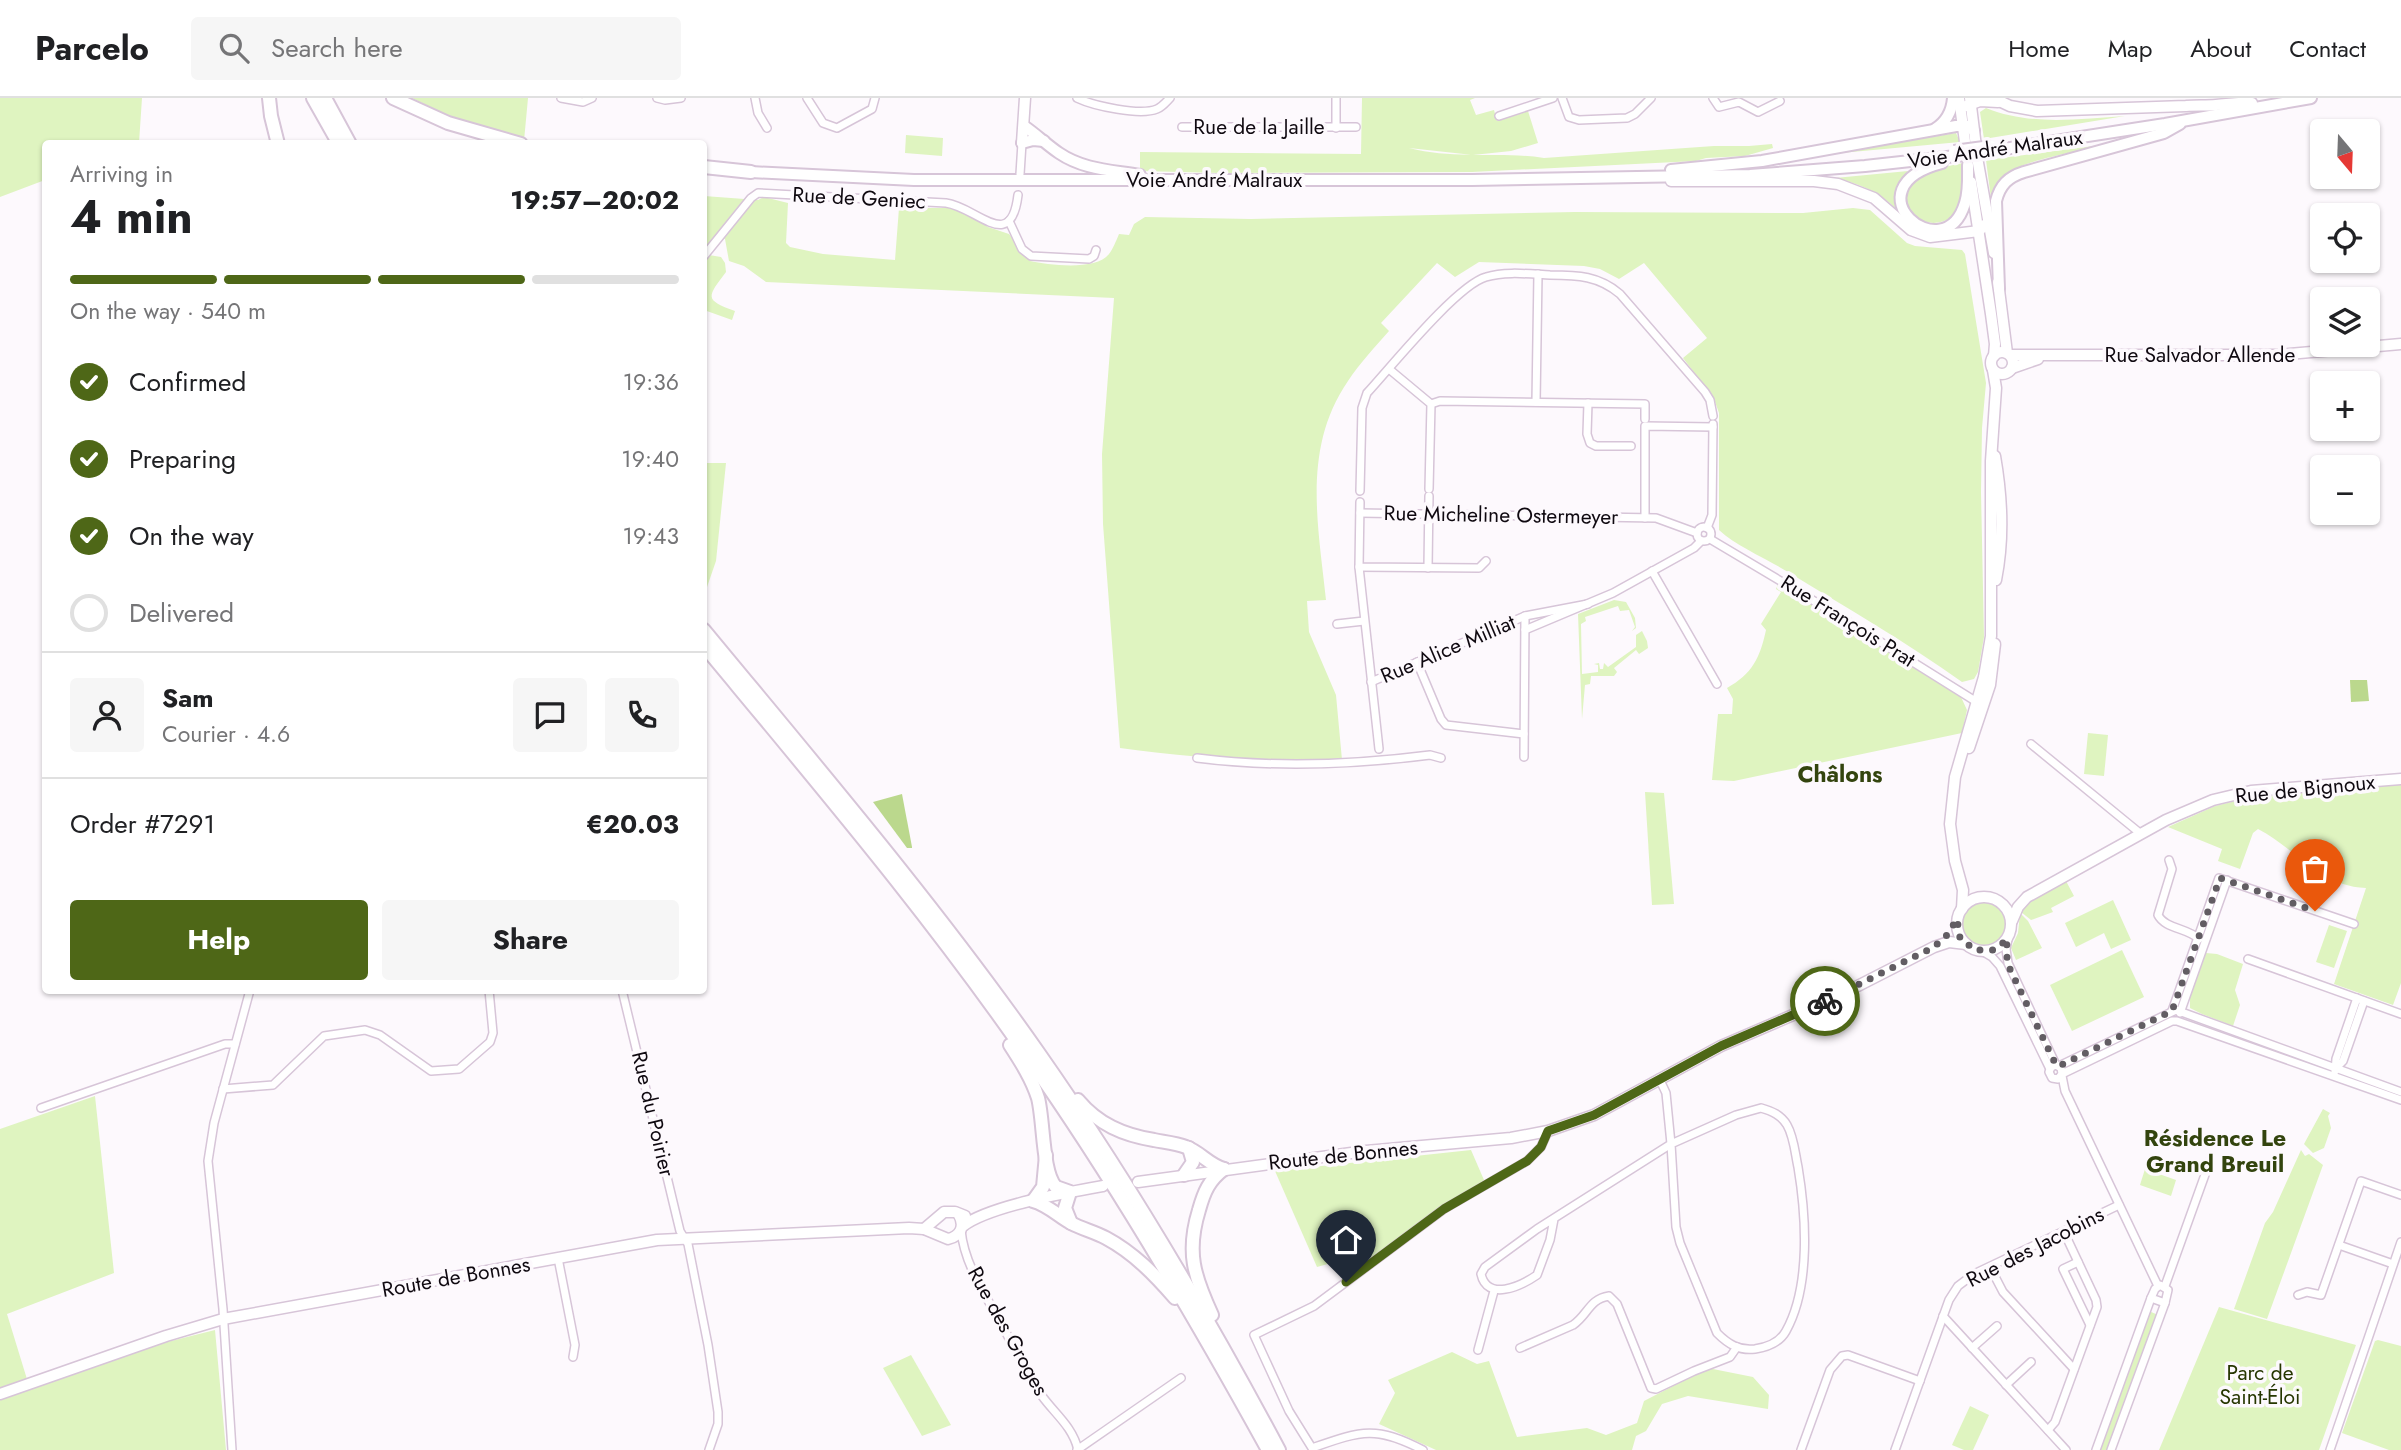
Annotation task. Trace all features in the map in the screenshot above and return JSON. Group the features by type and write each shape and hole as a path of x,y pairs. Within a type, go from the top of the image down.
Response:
{"highway":[{"path":"269,98 277,140"},
{"path":"313,98 336,140"},
{"path":"325,98 348,140"},
{"path":"394,98 448,123 507,140"},
{"path":"707,167 751,172"},
{"path":"707,173 751,172"},
{"path":"707,634 898,867 1038,1052 1131,1193 1216,1346 1268,1450"},
{"path":"707,650 882,863 1043,1077 1216,1346 1279,1450"},
{"path":"990,1005 992,1015 1027,1072 1037,1095 1052,1184 1060,1190 1070,1192 1065,1208 1070,1223"},
{"path":"1038,1052 1046,1056 1084,1108 1100,1121 1129,1135 1189,1148 1224,1169"},
{"path":"1189,1148 1193,1162 1187,1175 1197,1180 1204,1193"},
{"path":"1046,1155 1043,1187 1033,1201 1044,1205 1070,1223 1105,1238 1144,1265 1216,1346"},
{"path":"1216,1346 1220,1333 1198,1285 1191,1249 1193,1230 1204,1193 1210,1181 1224,1169"}],"main road":[{"path":"1932,130 1946,120 1953,98"},
{"name":"Voie André Malraux","path":"751,172 915,180 1472,180 1676,176 1960,157 1991,149 2282,98"},
{"name":"Voie André Malraux","path":"1991,149 2185,121 2311,98"},
{"path":"1999,289 1996,201 2005,181 2024,172 2164,133 2185,121"},
{"path":"1611,177 1762,161 1962,125 1974,131"},
{"path":"1024,126 1067,158 1092,167 1177,180"},
{"path":"1022,143 1037,139 1044,141"},
{"path":"1960,157 1968,194 1959,216 1943,229 1924,229 1917,226 1902,206 1901,197 1906,181 1919,170 1960,157"}],"street":[{"path":"561,98 580,102 592,98"},
{"path":"657,98 681,98"},
{"path":"755,98 758,113 767,128"},
{"path":"807,98 823,123 836,128 872,109 875,98"},
{"path":"1020,174 1025,98"},
{"path":"1077,98 1097,106 1144,111 1158,109 1170,98"},
{"name":"Rue de la Jaille","path":"1336,98 1336,128"},
{"path":"1499,116 1553,98"},
{"path":"1562,98 1569,118 1579,120 1629,117 1651,98"},
{"path":"1713,98 1719,107 1739,102 1758,112 1780,101"},
{"path":"1959,98 1962,125 1960,157 1979,231 1994,336 1994,356 1991,363 1996,384 1991,461 1996,528"},
{"path":"1960,111 1970,100 1999,101 2037,111 2252,103"},
{"path":"1970,100 2005,339 2008,354 2013,360 1995,403"},
{"name":"Rue de la Jaille","path":"1182,127 1356,127"},
{"path":"1611,177 1677,181 1814,181 1838,184 1874,198 1911,230 1922,236 1936,237 1979,231 1989,221"},
{"name":"Rue de Geniec","path":"707,252 758,193 946,203 962,206 989,223 1003,224 1009,221"},
{"path":"1018,195 1016,212 1009,221 1022,249 1031,256 1089,259 1094,256 1096,250"},
{"path":"1360,491 1363,400 1462,291 1473,282 1499,274 1578,275 1610,285 1620,294 1710,400 1713,422 1712,515 1707,528"},
{"path":"1536,402 1538,274"},
{"name":"Rue Salvador Allende","path":"2005,339 2025,352 2081,355"},
{"name":"Rue Salvador Allende","path":"2008,354 2304,355 2401,344"},
{"path":"1994,356 1999,352 2008,354"},
{"name":"Rue Salvador Allende","path":"2010,371 2035,359 2081,355"},
{"path":"1389,369 1431,404"},
{"path":"1993,370 1999,374 2010,371"},
{"path":"1431,404 1440,401 1645,404 1645,518"},
{"path":"1588,403 1587,434 1590,443 1596,446 1645,446"},
{"path":"1428,568 1431,404"},
{"path":"1645,422 1713,422"},
{"path":"1966,944 1959,933 1963,890 1955,861 1950,824 1954,790 1980,704 1991,636 2000,485 1992,435"},
{"path":"1360,502 1360,513"},
{"name":"Rue Micheline Ostermeyer","path":"1379,749 1359,567 1360,513 1645,518 1665,520 1699,537"},
{"path":"1525,630 1546,619 1588,604 1652,571 1699,537 1700,528 1711,531 1707,541 1699,537"},
{"name":"Rue François Prat","path":"1710,538 1980,704"},
{"path":"1359,567 1479,568 1486,561"},
{"path":"1652,571 1717,684"},
{"path":"1524,757 1525,616 1588,604"},
{"name":"Rue Alice Milliat","path":"1371,682 1525,616"},
{"path":"1337,624 1364,621"},
{"path":"1417,662 1442,722 1450,727 1524,734"},
{"path":"2031,744 2141,834"},
{"path":"1197,758 1304,766 1364,763 1430,755 1441,758"},
{"name":"Rue de Bignoux","path":"1992,898 2016,900 2193,807 2241,793 2401,779"},
{"path":"2169,860 2172,869 2158,915 2162,921 2193,933 2201,941"},
{"path":"1955,861 1969,886 2006,907 2012,921 2006,949 2008,965 2119,1205 2161,1286 2169,1293 2111,1450"},
{"name":"Rue de Bignoux","path":"2012,921 2022,901 2060,878"},
{"path":"2175,1016 2223,879 2354,924"},
{"path":"1934,947 1947,935 1959,914 1972,900 1992,898"},
{"path":"1982,951 1994,950 2008,939"},
{"path":"1423,1450 1377,1432 1365,1432 1312,1448 1289,1411 1254,1335 1314,1306 1444,1209 1527,1161 1541,1147 1548,1131 1594,1115 1721,1046 1844,993 1947,943 1966,944 1992,957 2000,965 2057,1071"},
{"path":"2248,959 2401,1014"},
{"path":"232,1450 223,1318 208,1167 214,1123 249,994"},
{"path":"223,1089 273,1085 324,1036 356,1031 374,1032 431,1071 459,1069 490,1042 493,1033 489,994"},
{"name":"Rue du Poirier","path":"623,994 680,1231 688,1244 708,1345 718,1412 718,1424 709,1450"},
{"path":"2335,1072 2336,1059 2361,1000"},
{"path":"2057,1071 2175,1016 2401,1092"},
{"path":"41,1108 225,1044 235,1044"},
{"path":"2335,1072 2401,1100"},
{"path":"1554,1219 1539,1274 1517,1285 1494,1290 1485,1285 1482,1271 1485,1266 1554,1219 1671,1144 1736,1115 1761,1108 1779,1115 1790,1132 1804,1214 1805,1247 1801,1283 1786,1332 1777,1341 1762,1348 1737,1348 1717,1333 1676,1227 1671,1144 1666,1093 1659,1079"},
{"name":"Route de Bonnes","path":"1138,1182 1366,1150 1511,1138 1548,1131"},
{"path":"2096,1450 2151,1298 2161,1286 2211,1158"},
{"path":"2298,1295 2306,1292 2321,1295 2361,1181 2401,1195"},
{"path":"936,1219 935,1226 939,1234 948,1238 973,1218 1033,1201 1103,1186"},
{"name":"Rue des Jacobins","path":"1895,1450 1943,1316 1958,1286 1966,1279 2119,1205"},
{"path":"925,1229 944,1212 955,1212 959,1227"},
{"name":"Rue des Groges","path":"959,1227 962,1245 980,1285 1027,1373 1071,1429 1077,1450"},
{"name":"Route de Bonnes","path":"0,1394 223,1318 657,1240 925,1229 939,1234"},
{"path":"2048,1430 2055,1422 2097,1304 2064,1232"},
{"path":"2330,1450 2401,1242"},
{"path":"2339,1245 2393,1264"},
{"path":"558,1258 575,1345 573,1357"},
{"path":"2078,1262 2063,1269 2090,1325"},
{"path":"1990,1267 2003,1292 2074,1369"},
{"path":"1478,1350 1494,1290"},
{"path":"1520,1348 1573,1325 1594,1301 1609,1296 1617,1304 1651,1388 1656,1389 1730,1357 1737,1348"},
{"path":"2151,1298 2165,1303"},
{"path":"1943,1316 2066,1450"},
{"path":"1972,1348 1997,1326"},
{"path":"1801,1450 1830,1370 1842,1356 1848,1355 1920,1381"},
{"path":"2006,1385 2031,1362"},
{"path":"1077,1450 1181,1378"}],"green space":[{"path":"0,98 142,98 139,140 42,140 42,181 0,197"},
{"path":"412,98 528,98 524,140 445,114"},
{"path":"1362,98 1475,98 1470,100 1476,115 1494,110 1497,121 1528,111 1538,143 1511,151 1475,155 1544,158 1714,146 1772,144 1773,148 1745,156 1696,161 1472,172 1140,171 1140,152 1361,154","holes":["1409,148 1471,155 1443,154"]},
{"path":"1986,108 2003,114 2037,119 2072,120 2125,116 1984,139 1980,112"},
{"path":"1956,133 1960,142 1830,154"},
{"path":"906,135 943,138 942,156 905,153"},
{"path":"2101,145 2024,165 2010,172 2000,180 1994,190 1994,222 1986,160"},
{"path":"1963,163 1961,198 1952,217 1929,223 1912,213 1906,196 1916,179"},
{"path":"1908,171 1897,190 1900,213 1870,190 1835,178"},
{"path":"707,196 758,200 764,197 788,203 786,243 790,247 823,254 895,260 899,208 949,208 962,211 988,227 1009,234 1030,261 1072,265 1094,263 1103,259 1110,252 1119,234 1129,235 1134,224 1145,217 1251,219 1575,212 1803,213 1853,208 1870,210 1907,243 1962,250 1965,254 1986,383 1981,492 1984,637 1978,672 1974,679 1962,682 1898,639 1719,530 1719,413 1714,399 1683,358 1707,338 1644,263 1619,279 1600,269 1584,266 1479,262 1455,277 1437,263 1381,323 1389,331 1348,381 1324,433 1319,460 1317,515 1326,600 1307,601 1309,632 1336,695 1342,760 1231,759 1120,748 1103,524 1102,454 1114,298 766,282 744,266 729,261 725,239 720,236 707,251"},
{"path":"709,255 721,257 725,263 726,272 712,292 712,297 718,304 735,311 732,320 707,311"},
{"path":"707,463 726,463 716,561 707,587"},
{"path":"1778,584 1961,697 1967,710 1962,733 1734,781 1712,780 1718,714 1732,714 1733,699 1727,688 1749,671 1758,657 1766,630 1761,624 1781,592 1776,589"},
{"path":"1614,600 1626,602 1635,618 1636,628 1632,631 1635,627 1629,610 1620,611 1618,606 1585,617 1586,621 1581,624 1582,674 1598,672 1598,665 1594,664 1599,663 1600,669 1603,669 1604,663 1608,667 1636,647 1636,635 1642,631 1648,648 1639,654 1636,650 1614,668 1617,672 1614,676 1591,676 1590,684 1585,685 1582,719 1578,614"},
{"path":"2088,733 2108,735 2104,776 2084,774"},
{"path":"2401,784 2401,983 2393,1005 2334,984 2366,888 2350,886 2322,874 2258,829 2253,833 2240,869 2218,861 2222,849 2168,827 2215,806 2264,794"},
{"path":"1645,792 1664,793 1674,904 1652,905"},
{"path":"2066,881 2074,896 2051,908 2053,912 2031,920 2021,912 2030,900"},
{"path":"2113,900 2131,940 2111,949 2104,933 2076,947 2065,923"},
{"path":"1985,901 1994,902 2001,908 2007,915 2007,933 2001,940 1994,946 1985,947 1976,946 1969,940 1963,933 1962,924 1963,915 1969,908 1976,902"},
{"path":"2020,913 2028,921 2042,948 2016,960 2011,948 2018,933"},
{"path":"2329,925 2347,931 2334,968 2316,962"},
{"path":"2122,950 2144,997 2072,1031 2050,985"},
{"path":"2206,953 2217,954 2243,964 2235,990 2240,1005 2233,1026 2190,1008 2190,997"},
{"path":"95,1096 114,1273 7,1314 30,1389 159,1344 215,1330 226,1450 0,1450 0,1129"},
{"path":"2323,1109 2330,1113 2328,1116 2331,1128 2324,1148 2313,1153 2304,1144"},
{"path":"1471,1150 1484,1180 1349,1275 1342,1260 1317,1267 1275,1171"},
{"path":"2301,1150 2305,1156 2309,1154 2323,1165 2267,1319 2234,1309 2265,1223 2273,1212"},
{"path":"2145,1169 2176,1180 2171,1196 2140,1185"},
{"name":"Parc de Saint-Éloi","path":"2219,1307 2356,1345 2319,1450 2159,1450"},
{"path":"2149,1311 2158,1315 2109,1450 2099,1450"},
{"path":"2375,1341 2401,1346 2401,1450 2389,1450 2342,1433"},
{"path":"1452,1352 1477,1364 1489,1361 1517,1437 1587,1428 1606,1435 1637,1423 1644,1401 1708,1368 1753,1377 1769,1395 1768,1409 1688,1396 1662,1404 1646,1431 1636,1436 1632,1450 1436,1450 1379,1424 1395,1393 1388,1380"},
{"path":"911,1355 951,1425 922,1436 883,1368"},
{"path":"1970,1406 1989,1415 1973,1450 1964,1450 1952,1445"}],"shaded area":[{"path":"2350,680 2367,680 2369,701 2351,702"},
{"path":"902,794 912,848 907,848 873,802"}],"way so far":[{"path":"1825,1001 1934,947 1947,935 1957,919 1960,938 1975,950 1994,950 2008,939 2008,965 2056,1065 2059,1066 2172,1011 2220,878 2315,911"}],"district":[{"name":"Châlons","path":"1840,774"},
{"name":"Résidence Le Grand Breuil","path":"2215,1151"}],"route":[{"path":"1346,1282 1444,1209 1527,1161 1541,1147 1548,1131 1594,1115 1721,1046 1825,1001"}]}
